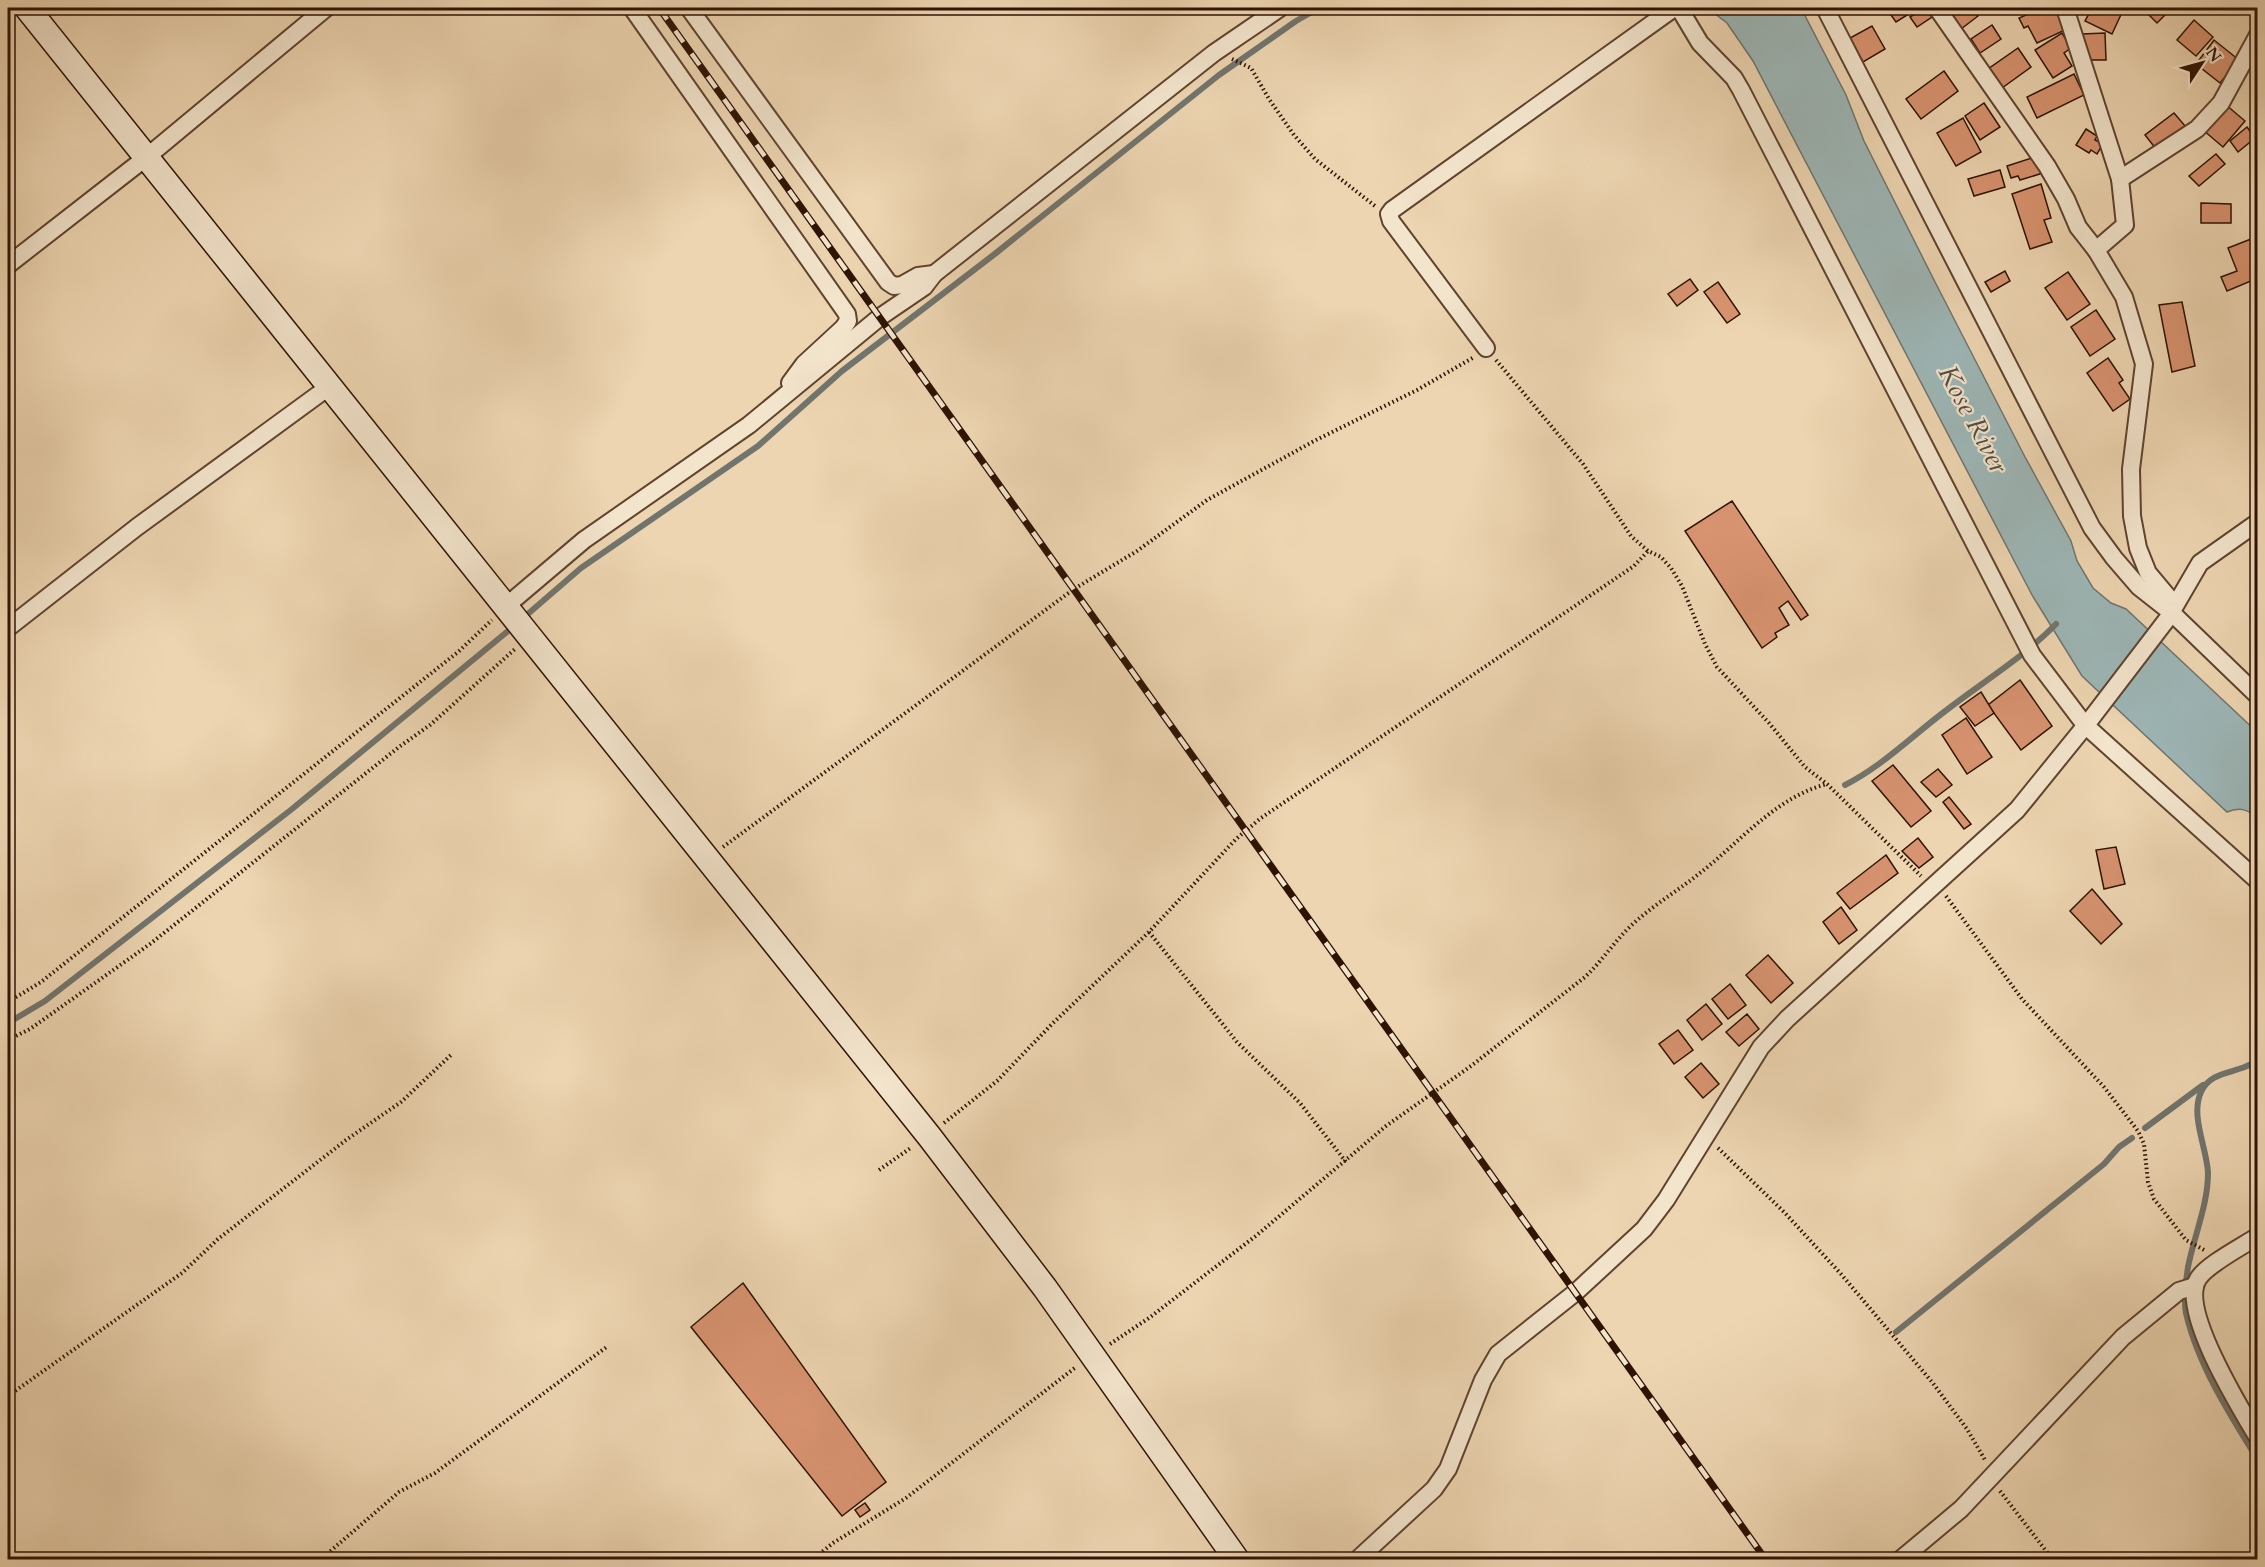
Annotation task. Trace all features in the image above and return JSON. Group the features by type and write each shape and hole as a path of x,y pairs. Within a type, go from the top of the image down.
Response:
{"street":[{"path":"27,8 993,1218 1238,1560"},
{"path":"8,265 147,156 326,8"},
{"path":"632,8 847,314 848,321 843,328 804,364 778,400"},
{"path":"689,8 888,282 894,286 902,285 918,276 934,274"},
{"path":"507,608 584,540 740,432 880,317 924,286 934,274 1214,53 1280,8"},
{"path":"1486,348 1391,220 1389,214 1674,8"},
{"path":"1679,8 1700,43 1734,78 1741,90 2028,649 2088,722 2258,881"},
{"path":"1825,8 2092,528 2139,587 2172,612 2258,696"},
{"path":"1937,8 2047,166 2066,199 2078,227 2096,250 2124,297 2144,364 2130,469 2132,516 2138,548 2148,573 2172,612"},
{"path":"2066,8 2120,179 2125,225 2096,250"},
{"path":"2120,179 2197,129 2221,102 2258,35"},
{"path":"8,628 137,527 330,386"},
{"path":"1357,1560 1434,1489 1448,1469 1483,1380 1497,1354 1576,1292 1644,1229 1666,1200 1761,1047 1787,1019 2017,810 2172,612 2200,563 2258,522"},
{"path":"1900,1560 1961,1509 1991,1479 2122,1336 2188,1288 2203,1273 2258,1236"},
{"path":"2188,1288 2195,1300 2204,1335 2222,1377 2258,1438"}],"path":[{"path":"1223,56 1251,68 1287,126 1315,159 1389,214"},
{"path":"708,859 1074,590 1137,551 1207,500 1316,440 1417,390 1477,356 1486,348 1583,464 1631,536 1648,551 1661,557 1677,577 1717,667 1769,723 1805,767 1827,784 1935,885 2022,999 2104,1087 2138,1131 2144,1144 2148,1182 2154,1199 2175,1229 2190,1243 2199,1246"},
{"path":"879,1170 929,1136 997,1081 1053,1023 1149,932 1236,839 1261,818 1634,566 1648,551"},
{"path":"8,1002 41,982 439,667 507,608"},
{"path":"8,1040 30,1029 150,944 429,725 528,635"},
{"path":"812,1560 833,1543 906,1498 1092,1356 1149,1318 1346,1162 1386,1126 1471,1066 1585,977 1636,921 1700,873 1776,810 1811,788 1827,784"},
{"path":"1149,932 1238,1042 1300,1103 1346,1162"},
{"path":"8,1396 182,1273 218,1239 346,1140 401,1102 452,1054"},
{"path":"1705,1134 1841,1274 1932,1382 1967,1429 1988,1465 1991,1479 2053,1560"},
{"path":"320,1560 399,1492 435,1473 608,1346"}],"water":[{"name":"Kose River","path":"1711,8 1801,8 1846,95 1864,141 2025,457 2071,541 2077,561 2093,588 2111,603 2126,609 2257,732 2257,817 2243,810 2227,812 2082,676 2032,595 1753,61 1727,23"}],"building":[{"path":"1886,8 1909,8 1912,12 1896,22"},
{"path":"1924,8 1932,17 1917,27 1910,17"},
{"path":"1945,8 1971,8 1978,16 1961,29"},
{"path":"2042,8 2059,8 2055,9 2065,30 2037,43 2028,26 2024,28 2019,18"},
{"path":"2092,8 2124,8 2112,34 2085,21"},
{"path":"2152,8 2172,8 2157,23 2147,13"},
{"path":"2194,20 2213,37 2196,56 2177,40"},
{"path":"1992,25 2001,39 1980,53 1971,39"},
{"path":"1872,26 1885,49 1863,62 1850,38"},
{"path":"2062,33 2071,48 2064,53 2072,66 2053,78 2035,50"},
{"path":"2105,33 2106,60 2083,60 2082,34"},
{"path":"2214,40 2239,60 2220,83 2196,64"},
{"path":"2018,48 2031,67 2002,88 1988,69"},
{"path":"1944,71 1958,91 1921,119 1906,99"},
{"path":"2074,74 2084,95 2037,118 2027,97"},
{"path":"1984,103 2000,127 1980,140 1965,116"},
{"path":"2225,104 2245,121 2223,147 2203,130"},
{"path":"2174,113 2186,127 2156,149 2145,135"},
{"path":"1963,118 1981,152 1956,166 1937,133"},
{"path":"2247,127 2255,138 2238,152 2230,141"},
{"path":"2086,129 2097,136 2095,140 2103,144 2097,154 2091,150 2089,153 2076,145"},
{"path":"2216,154 2225,164 2199,186 2189,176"},
{"path":"2038,156 2043,173 2020,180 2018,176 2011,178 2007,166"},
{"path":"2000,170 2005,187 1974,196 1968,179"},
{"path":"2041,184 2051,218 2044,220 2052,242 2030,249 2012,194"},
{"path":"2201,203 2231,204 2231,223 2201,223"},
{"path":"2251,239 2258,254 2258,278 2227,291 2221,277 2237,271 2228,248"},
{"path":"2005,271 2010,281 1991,292 1985,282"},
{"path":"2068,272 2090,304 2067,320 2045,288"},
{"path":"1690,279 1698,290 1677,306 1668,294"},
{"path":"1718,282 1740,314 1727,323 1704,292"},
{"path":"2182,302 2195,366 2172,372 2159,305"},
{"path":"2096,310 2115,339 2090,356 2071,327"},
{"path":"2108,358 2123,380 2119,383 2130,399 2113,411 2087,373"},
{"path":"1732,501 1808,615 1801,620 1788,601 1779,608 1789,625 1775,633 1777,637 1762,648 1685,531"},
{"path":"2020,680 2052,726 2021,750 1988,705"},
{"path":"1981,692 1994,713 1975,726 1960,707"},
{"path":"1966,718 1992,757 1967,774 1942,735"},
{"path":"1893,765 1931,811 1911,827 1872,781"},
{"path":"1938,769 1952,785 1936,797 1921,782"},
{"path":"1949,797 1971,824 1964,829 1943,802"},
{"path":"1918,838 1933,857 1919,868 1902,851"},
{"path":"2116,847 2125,884 2104,889 2096,850"},
{"path":"1886,855 1898,873 1850,909 1837,893"},
{"path":"2092,889 2122,924 2101,944 2070,911"},
{"path":"1841,907 1857,930 1839,944 1823,922"},
{"path":"1768,955 1793,983 1771,1003 1746,975"},
{"path":"1730,984 1746,1005 1728,1019 1712,999"},
{"path":"1706,1004 1722,1024 1702,1040 1687,1020"},
{"path":"1747,1014 1759,1029 1739,1046 1726,1032"},
{"path":"1678,1030 1693,1050 1674,1064 1659,1044"},
{"path":"1701,1063 1719,1084 1703,1098 1685,1077"},
{"path":"743,1283 886,1482 842,1516 691,1327"},
{"path":"865,1503 870,1510 860,1517 855,1510"}],"waterway":[{"path":"522,619 581,568 758,446 842,371 996,253 1219,75 1296,21 1319,8"},
{"path":"1845,785 1883,761 2016,659 2056,624"},
{"path":"8,1023 45,1001 292,809 514,626"},
{"path":"2258,1059 2243,1068 2212,1079 2206,1084 2198,1101 2198,1122 2208,1173 2203,1209 2188,1267 2185,1290 2186,1313 2198,1352 2226,1407 2258,1460"},
{"path":"2145,1128 2203,1085"},
{"path":"1896,1332 2104,1164 2119,1147 2132,1138"}],"railway":[{"path":"659,8 1766,1560"}]}
